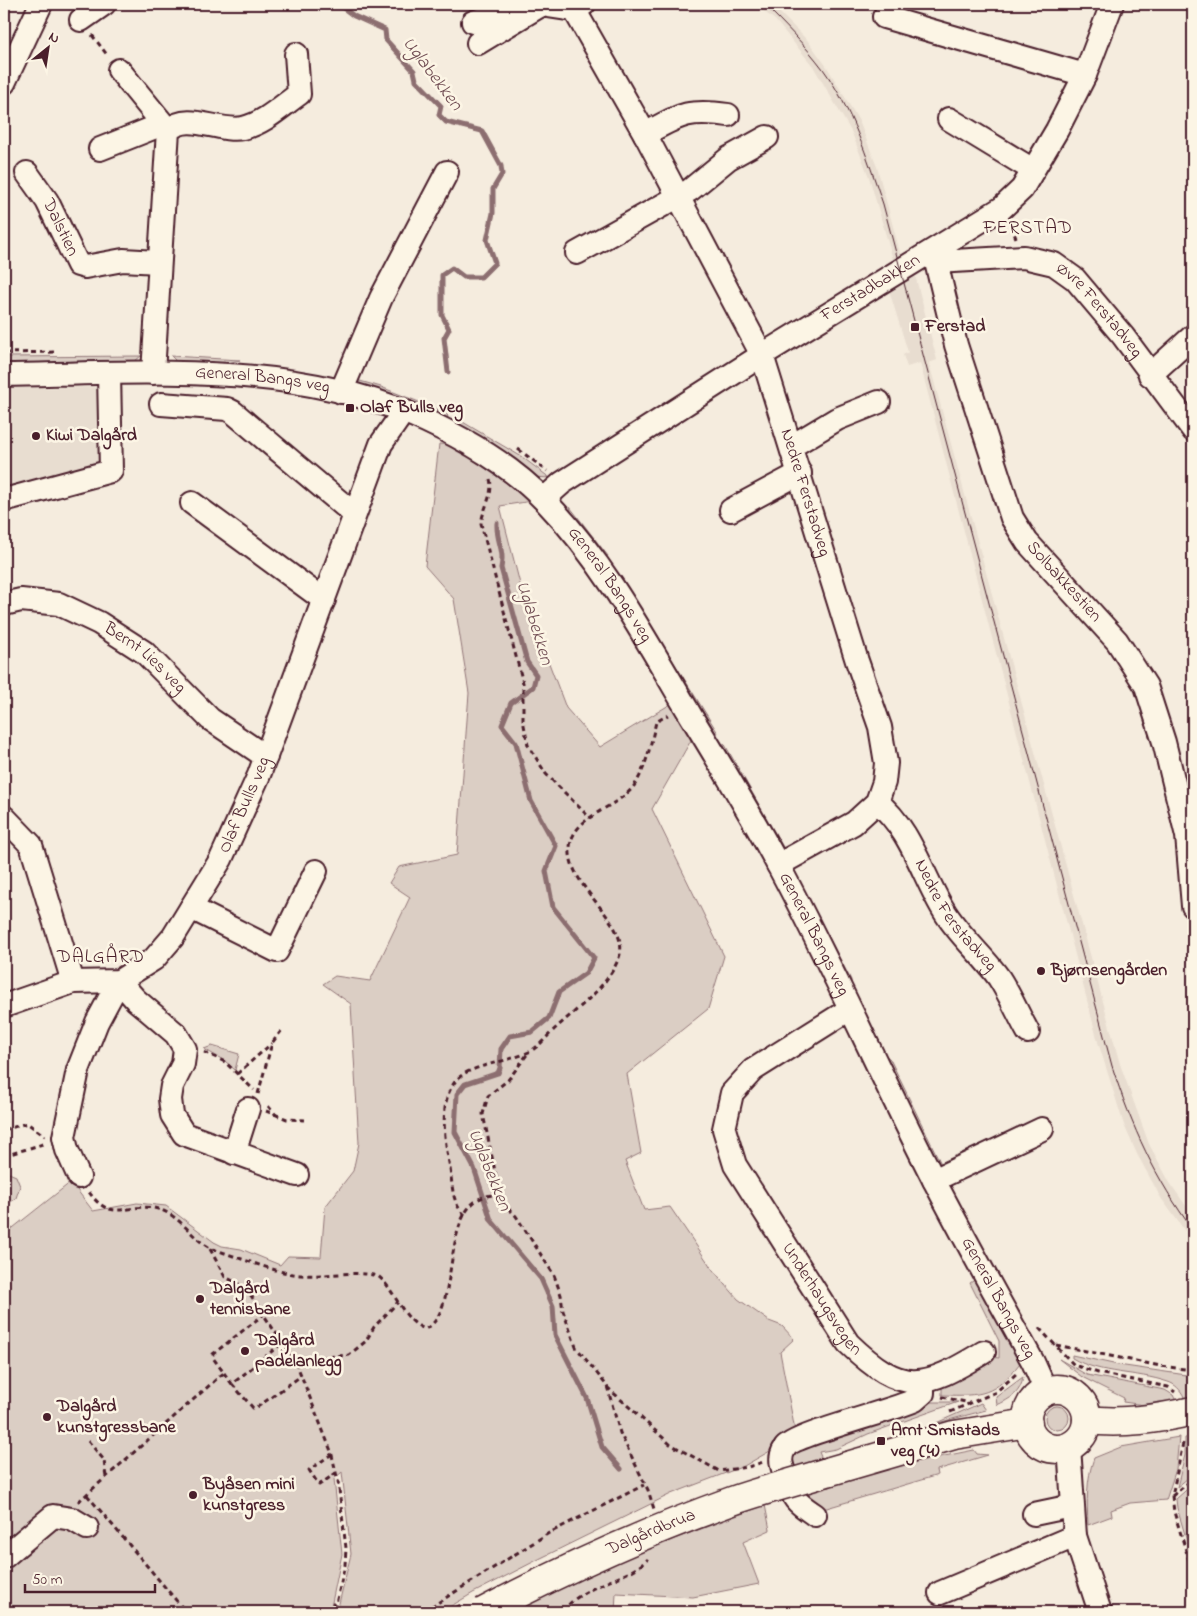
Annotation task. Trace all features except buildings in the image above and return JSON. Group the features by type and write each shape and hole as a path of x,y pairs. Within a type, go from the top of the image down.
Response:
{"main road":[{"path":"1056,1389 1074,1394 1086,1410 1087,1420 1081,1435 1069,1446 1059,1448 1048,1447 1038,1442 1031,1434 1028,1423 1031,1404 1046,1391 1056,1389"},
{"path":"1087,1420 1114,1423 1152,1420 1186,1403"},
{"name":"Dalgårdbrua","path":"483,1612 548,1578 636,1538 734,1500 954,1435 1028,1423"}],"street":[{"path":"4,83 41,4"},
{"path":"81,20 104,4"},
{"path":"516,4 501,12 475,32 541,5 576,5"},
{"name":"Ferstadbakken","path":"544,499 562,483 762,355 934,257 1002,208 1022,189 1057,130 1085,75 1112,4"},
{"name":"Nedre Ferstadveg","path":"576,5 762,355 792,446 857,661 880,727 886,763 884,782 877,802 889,812 914,853 943,909 959,933 998,978 1028,1032"},
{"path":"884,17 1085,75"},
{"path":"100,149 184,122 240,129 256,125 298,94 296,54"},
{"path":"119,70 165,127 153,373"},
{"path":"645,134 690,112 702,111 728,115"},
{"path":"949,119 1033,170"},
{"path":"577,253 678,197 729,158 767,137"},
{"path":"341,392 381,298 446,172"},
{"name":"Dalstien","path":"27,173 47,201 78,265 84,267 123,260 158,262"},
{"name":"Øvre Ferstadveg","path":"934,257 1024,257 1054,264 1076,279 1123,336 1193,430"},
{"name":"Solbakkestien","path":"934,257 956,345 1012,518 1027,542 1117,641 1146,686 1164,742 1187,836 1193,906"},
{"path":"1150,374 1193,336"},
{"name":"General Bangs veg","path":"4,374 153,373 236,376 341,392 404,411 446,430 484,452 544,499 581,542 646,637 778,865 934,1180 1046,1391"},
{"path":"4,500 111,471 109,374"},
{"path":"792,446 837,418 880,402"},
{"path":"161,404 226,409 233,412 354,514"},
{"name":"Olaf Bulls veg","path":"4,1006 73,982 119,981 154,960 173,936 220,858 266,757 380,444 404,411"},
{"path":"731,510 800,473"},
{"path":"192,503 324,600"},
{"name":"Bernt Lies veg","path":"4,604 21,600 59,604 99,623 144,652 210,719 266,757"},
{"path":"778,865 854,823 877,802"},
{"path":"4,817 31,845 73,982"},
{"path":"191,908 277,951 316,871"},
{"path":"79,1177 66,1150 64,1137 78,1070 97,1022 119,981 136,1000 176,1034 185,1049 183,1064 172,1086 170,1099 172,1115 178,1127 193,1139 297,1175"},
{"name":"Underhaugsvegen","path":"850,1009 753,1070 732,1094 724,1129 736,1165 848,1343 868,1362 886,1374 923,1388"},
{"path":"234,1153 253,1102"},
{"path":"934,1180 1042,1129"},
{"path":"815,1515 794,1500 781,1456 785,1447 796,1439 906,1404 933,1380 984,1352"},
{"path":"1069,1446 1075,1536 1100,1612"},
{"path":"1034,1514 1072,1506"},
{"path":"4,1557 53,1516 72,1519 87,1528"},
{"path":"940,1593 1075,1536"}],"path":[{"path":"81,20 119,70"},
{"path":"1002,208 1024,257"},
{"path":"4,353 63,352"},
{"path":"510,444 562,483"},
{"path":"487,473 491,490 484,506 481,524 524,683 523,720 528,745 546,774 590,818"},
{"path":"689,711 669,714 658,720 650,750 636,783 621,798 590,818 577,830 572,840 571,861 587,891 615,927 622,942 619,960 599,988 528,1052 508,1080 488,1096 483,1114 496,1176 495,1195 516,1216 554,1275 576,1347 606,1386 670,1444 719,1472 748,1467 781,1456"},
{"path":"237,1074 272,1043 282,1030"},
{"path":"181,1042 225,1062 237,1074 253,1102 265,1111 305,1120"},
{"path":"253,1102 272,1043"},
{"path":"464,1215 455,1204 444,1135 445,1110 454,1086 460,1077 470,1071 528,1052"},
{"path":"253,1102 276,1115"},
{"path":"4,1130 26,1122 53,1141 4,1156"},
{"path":"79,1177 94,1199 106,1208 118,1211 160,1209 170,1214 210,1248 225,1277 237,1283 250,1294 293,1360 332,1454 336,1473 346,1548 345,1565 334,1612"},
{"path":"210,1248 293,1274 378,1276 387,1283 398,1302 419,1327 425,1329 435,1322 444,1307 452,1255 464,1215 478,1200 495,1195"},
{"path":"293,1360 348,1356 366,1341 374,1327 398,1302"},
{"path":"263,1315 213,1354 213,1358 253,1408 256,1408 301,1376"},
{"path":"1034,1324 1074,1365 1098,1373 1168,1387 1186,1403"},
{"path":"232,1384 282,1343"},
{"path":"1052,1349 1056,1345"},
{"path":"1056,1345 1160,1366 1193,1370"},
{"path":"74,1506 224,1373"},
{"path":"606,1386 620,1433 648,1490 655,1512"},
{"path":"923,1388 970,1403"},
{"path":"88,1441 104,1460 106,1478"},
{"path":"1183,1443 1172,1496 1174,1512 1193,1573"},
{"path":"332,1454 309,1470 319,1484 336,1473"},
{"path":"1172,1496 1193,1479"},
{"path":"423,1612 549,1533 644,1485"},
{"path":"87,1495 186,1612"},
{"path":"563,1612 586,1593 635,1570 651,1555"},
{"path":"327,1612 336,1601"}],"shaded area":[{"path":"754,4 772,5 808,41 827,67 859,121 877,167 906,275 914,271 937,360 929,363 1120,1064 1149,1144 1170,1183 1193,1216 1193,1242 1161,1198 1137,1154 1124,1125 1098,1042 920,363 907,367 903,355 908,352 888,287 899,280 869,177 852,133 813,66 775,20"},
{"path":"141,356 135,361 123,364 4,365 4,357"},
{"path":"171,356 240,360 219,365 178,363"},
{"path":"353,379 381,387 447,413 448,419 446,420 353,387"},
{"path":"123,387 121,472 4,509 4,388"},
{"path":"456,418 522,457 550,478 532,477 453,424"},
{"path":"439,444 452,445 532,501 500,506 522,592 566,708 600,747 674,702 694,735 652,809 724,956 708,1009 627,1074 641,1153 625,1161 644,1210 670,1207 713,1270 738,1299 769,1321 782,1326 794,1339 780,1352 796,1436 744,1466 671,1494 539,1559 441,1612 337,1612 351,1554 342,1472 334,1479 342,1554 330,1612 4,1612 4,1235 71,1182 93,1211 137,1203 166,1206 222,1246 241,1249 280,1265 288,1256 321,1257 325,1207 353,1171 359,1143 351,1004 323,984 335,976 370,981 410,897 389,883 399,867 457,855 469,693 454,599 425,566"},
{"path":"570,507 608,556 604,556 572,515"},
{"path":"663,645 718,733 714,735 661,647"},
{"path":"724,743 783,847 781,848 722,750"},
{"path":"794,870 851,980 851,987 794,880"},
{"path":"212,1046 239,1054 235,1070 225,1061 204,1049"},
{"path":"885,1055 890,1059 942,1166 939,1168"},
{"path":"4,1171 16,1176 20,1186 16,1198 4,1207"},
{"path":"976,1279 1020,1363 1002,1382 986,1392 967,1395 942,1395 942,1383 991,1357 999,1358 999,1341 970,1283"},
{"path":"1072,1355 1118,1365 1193,1376 1193,1400 1181,1402 1184,1397 1183,1394 1171,1383 1095,1367 1072,1358"},
{"path":"1059,1359 1087,1375 1165,1390 1173,1395 1177,1403 1144,1405 1123,1402 1124,1398 1082,1377"},
{"path":"1023,1377 1017,1391 1010,1398 997,1405 996,1397"},
{"path":"923,1402 958,1402 868,1434 836,1449 819,1452 832,1485 905,1464 974,1450 977,1454 988,1455 937,1470 938,1475 820,1510 803,1497 788,1458 793,1449"},
{"path":"981,1403 986,1410 934,1424"},
{"path":"1057,1406 1065,1410 1069,1418 1065,1426 1057,1430 1049,1426 1045,1418 1049,1410"},
{"path":"1179,1437 1176,1469 1166,1500 1130,1503 1111,1510 1112,1516 1088,1525 1088,1483 1094,1458 1121,1447"},
{"path":"1193,1437 1193,1474 1177,1487 1185,1455 1185,1438"},
{"path":"1193,1484 1193,1561 1176,1499"},
{"path":"765,1505 770,1530 743,1542 759,1584 693,1597 616,1593 615,1612 511,1612 626,1557"}],"waterway":[{"name":"Uglabekken","path":"338,4 354,16 385,30 386,40 414,71 416,80 441,106 439,115 446,122 482,131 501,166 502,174 493,189 493,213 487,240 495,263 481,277 464,277 452,268 442,275 442,315 449,329 444,338 448,372"},
{"name":"Uglabekken","path":"497,523 502,555 501,568 527,662 536,675 533,687 511,703 502,725 516,743 531,801 556,846 546,871 553,907 594,958 586,973 559,992 549,1018 532,1032 510,1036 501,1049 498,1073 465,1084 457,1094 455,1132 474,1168 491,1220 541,1279 553,1306 555,1335 587,1398 602,1447 621,1469"}],"tram line":[{"path":"764,4 809,52 833,84 851,117 871,169 883,204 1112,1066 1136,1131 1146,1152 1179,1211 1193,1230"}],"place":[{"name":"Ferstad","path":"915,327"},
{"name":"Olaf Bulls veg","path":"350,408"},
{"name":"Kiwi Dalgård","path":"36,436"},
{"name":"Bjørnsengården","path":"1041,971"},
{"name":"Dalgård tennisbane","path":"200,1299"},
{"name":"Dalgård padelanlegg","path":"245,1351"},
{"name":"Dalgård kunstgressbane","path":"47,1417"},
{"name":"Arnt Smistads veg (4)","path":"881,1441"},
{"name":"Byåsen mini kunstgress","path":"193,1495"}],"district":[{"name":"FERSTAD","path":"1028,228"},
{"name":"DALGÅRD","path":"101,957"}]}
